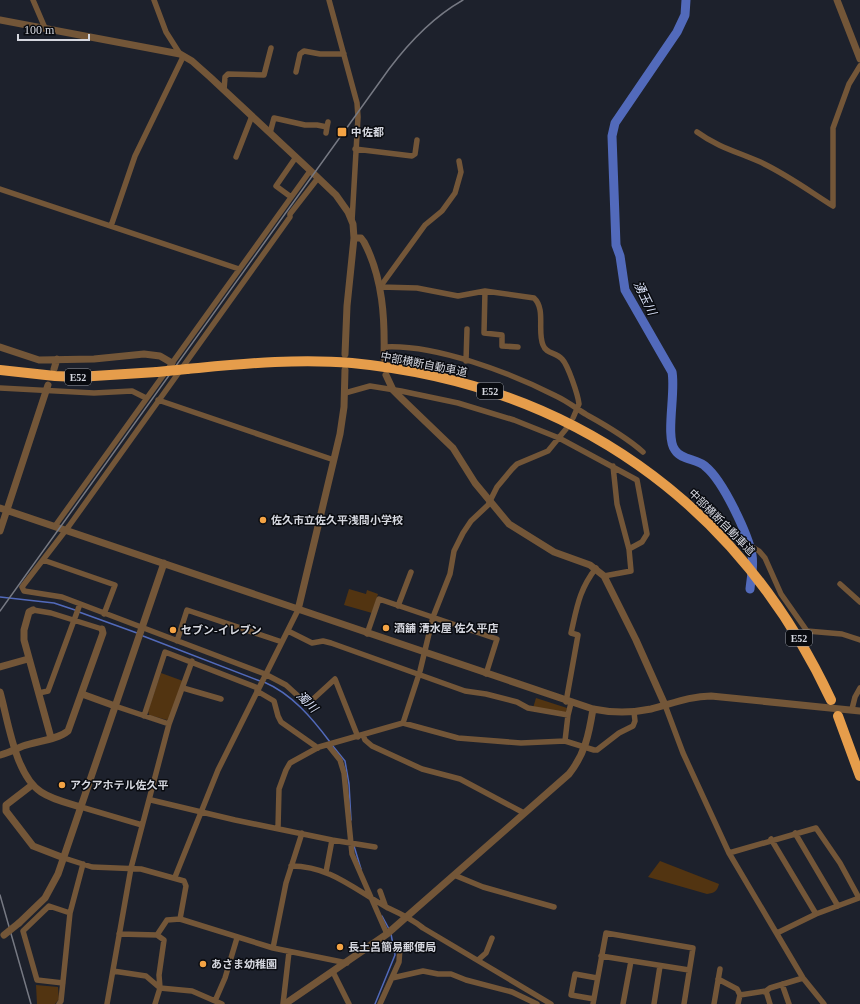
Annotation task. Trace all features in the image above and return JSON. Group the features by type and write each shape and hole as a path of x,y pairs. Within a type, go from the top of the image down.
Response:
{"highway":[{"name":"中部横断自動車道","path":"0,370 55,376 90,377 270,363 350,363 431,375 484,389 563,421 621,454 664,484 708,522 747,551 760,580 806,649 831,700"},
{"path":"838,716 860,776"}],"street":[{"path":"33,0 45,28"},
{"path":"154,0 166,32 182,55"},
{"path":"329,0 357,103 358,117 352,221 354,238 347,306 345,354"},
{"path":"837,0 860,59"},
{"path":"0,20 182,55 192,61 310,170 342,203 352,221"},
{"path":"224,90 225,77 228,74 264,75 271,48"},
{"path":"295,68 300,54 304,50 320,54 344,54"},
{"path":"110,226 135,156 182,55"},
{"path":"698,132 710,141 759,162 786,176 833,206 833,128 849,84 860,66"},
{"path":"236,157 252,116"},
{"path":"270,133 274,118 305,125 327,127"},
{"path":"355,149 412,156 415,154 417,140"},
{"path":"291,197 276,186 296,157"},
{"path":"380,287 425,225 442,211 457,190 461,172 459,161"},
{"path":"55,526 310,170"},
{"path":"297,695 286,685 264,675 55,595 24,591 22,587 65,530 318,178"},
{"path":"0,189 239,269"},
{"path":"354,238 363,240 367,247 380,287 383,304 384,358"},
{"path":"380,287 424,289 458,296 485,290 526,295 537,300 540,307 543,345 546,351 562,358 567,366 579,401 578,409 573,418"},
{"path":"485,290 484,334 493,332 502,335 502,346 515,348"},
{"path":"466,361 469,333"},
{"path":"384,347 399,346 422,349 466,361 556,396 608,426 642,448"},
{"path":"0,347 36,359 94,359 144,354 160,356 172,363"},
{"path":"54,369 57,359"},
{"path":"175,877 218,770 264,675 298,610 342,421 345,393 345,370"},
{"path":"386,375 393,390 446,441 475,483 509,524 522,534 554,552 584,562 596,568 604,576 636,640 665,705 683,753 729,852 803,978 824,1004"},
{"path":"345,393 370,386 458,403 514,420 559,438 612,466 637,480 647,534 642,542 629,549"},
{"path":"0,388 48,388 94,393 132,391 146,398"},
{"path":"0,531 4,509 48,388"},
{"path":"158,400 334,460"},
{"path":"402,723 418,674 433,617 450,574 452,557 456,544 466,527 490,502 497,487 512,469 517,464 548,451 566,429"},
{"path":"604,576 631,571 629,549 617,504 612,466"},
{"path":"4,509 367,634 593,709 610,712 634,712 687,698 711,696 860,710"},
{"path":"747,551 759,551 764,558 781,594 807,631 842,634 860,640"},
{"path":"43,560 115,585 104,614"},
{"path":"2,937 31,913 48,893 64,858 164,563"},
{"path":"565,741 578,635 571,633 581,592 596,568"},
{"path":"398,606 411,572"},
{"path":"840,584 860,602"},
{"path":"367,634 379,599 433,617 497,640 486,674"},
{"path":"39,693 48,691 80,605"},
{"path":"0,755 61,736 68,731 103,633 102,629 75,617 33,610 29,612 24,630 24,640 51,738"},
{"path":"177,641 187,610 282,642"},
{"path":"288,631 312,643 323,641 331,643 465,691 486,694 517,702 528,708 568,715"},
{"path":"144,716 165,652 259,687 274,701 278,716 284,724 318,748"},
{"path":"0,667 28,659"},
{"path":"107,1004 131,868 169,724 192,661"},
{"path":"310,701 335,679 361,736 369,744 422,769 460,779 524,814"},
{"path":"183,688 221,699"},
{"path":"852,709 855,697 860,688"},
{"path":"0,692 20,765 32,785 50,797 142,825"},
{"path":"82,694 169,724"},
{"path":"284,1004 347,963 390,932 569,774 582,758 586,748 593,709"},
{"path":"278,828 279,789 290,763 318,748 329,744 402,723 458,738 521,742 565,741 597,750 619,733 633,726 635,721 634,712"},
{"path":"0,723 8,720"},
{"path":"329,744 340,760 344,773 354,843 354,859 390,932"},
{"path":"32,785 6,805 6,811 33,846 96,868 141,869 175,877 184,881 186,884 180,919"},
{"path":"150,800 235,820 332,840 375,847"},
{"path":"729,852 814,828 819,830 860,898 816,914 777,934"},
{"path":"273,948 286,883 302,833"},
{"path":"795,833 838,906"},
{"path":"771,839 816,914"},
{"path":"326,872 332,840"},
{"path":"68,1004 60,1002 70,913 83,864"},
{"path":"291,866 326,872 334,875 372,898 408,916 544,1002 551,1004"},
{"path":"454,875 483,886 554,907"},
{"path":"380,891 383,904"},
{"path":"63,983 37,980 23,931 49,906 70,913"},
{"path":"157,934 163,922 167,920 180,919 273,948 347,963"},
{"path":"597,978 575,974 571,995 593,1002 606,933 693,948 684,1004"},
{"path":"119,934 157,934 164,940 159,975 160,988 155,1004"},
{"path":"215,1001 225,978 237,938"},
{"path":"478,960 486,953 492,938"},
{"path":"380,1004 399,962 400,947"},
{"path":"284,1004 289,952"},
{"path":"602,956 689,970"},
{"path":"623,1004 631,961"},
{"path":"654,1004 660,966"},
{"path":"714,1004 720,970"},
{"path":"113,971 146,976 160,988 192,991 208,1001 215,1001 222,1004"},
{"path":"392,978 423,971 438,974 451,974 466,980 512,992 537,1004"},
{"path":"333,972 349,1004"},
{"path":"740,995 766,991 770,988 803,978"},
{"path":"718,979 737,989 740,995 738,1004"},
{"path":"782,984 789,1004"},
{"path":"766,991 770,1004"}],"shaded area":[{"path":"349,589 366,594 367,590 378,594 372,613 344,605"},
{"path":"161,673 183,681 170,719 167,720 149,715 148,711"},
{"path":"536,698 567,708 566,713 533,708"},
{"path":"660,861 719,884 714,892 707,894 648,877"},
{"path":"36,985 58,987 59,999 55,1004 37,1004"}],"waterway":[{"name":"湧玉川","path":"686,0 685,15 677,32 615,123 612,136 616,245 620,256 625,290 672,372 672,444 681,456 703,464 713,474 734,508 746,534 753,559 750,589"},
{"name":"濁川","path":"0,597 54,603 75,610"},
{"name":"濁川","path":"79,612 137,633"},
{"name":"濁川","path":"143,636 260,681"},
{"name":"濁川","path":"264,682 284,693 301,708 330,742"},
{"name":"濁川","path":"332,745 345,761 349,784 351,820"},
{"name":"濁川","path":"354,846 361,869"},
{"name":"濁川","path":"382,916 389,929"},
{"name":"濁川","path":"375,1004 395,955 391,934"}],"railway":[{"path":"0,611 389,69 423,30 442,14 463,0"},
{"path":"0,895 31,1004"}],"place":[{"name":"中佐都","path":"342,132"},
{"name":"佐久市立佐久平浅間小学校","path":"263,520"},
{"name":"酒舗 清水屋 佐久平店","path":"386,628"},
{"name":"セブン-イレブン","path":"173,630"},
{"name":"アクアホテル佐久平","path":"62,785"},
{"name":"長土呂簡易郵便局","path":"340,947"},
{"name":"あさま幼稚園","path":"203,964"}]}
